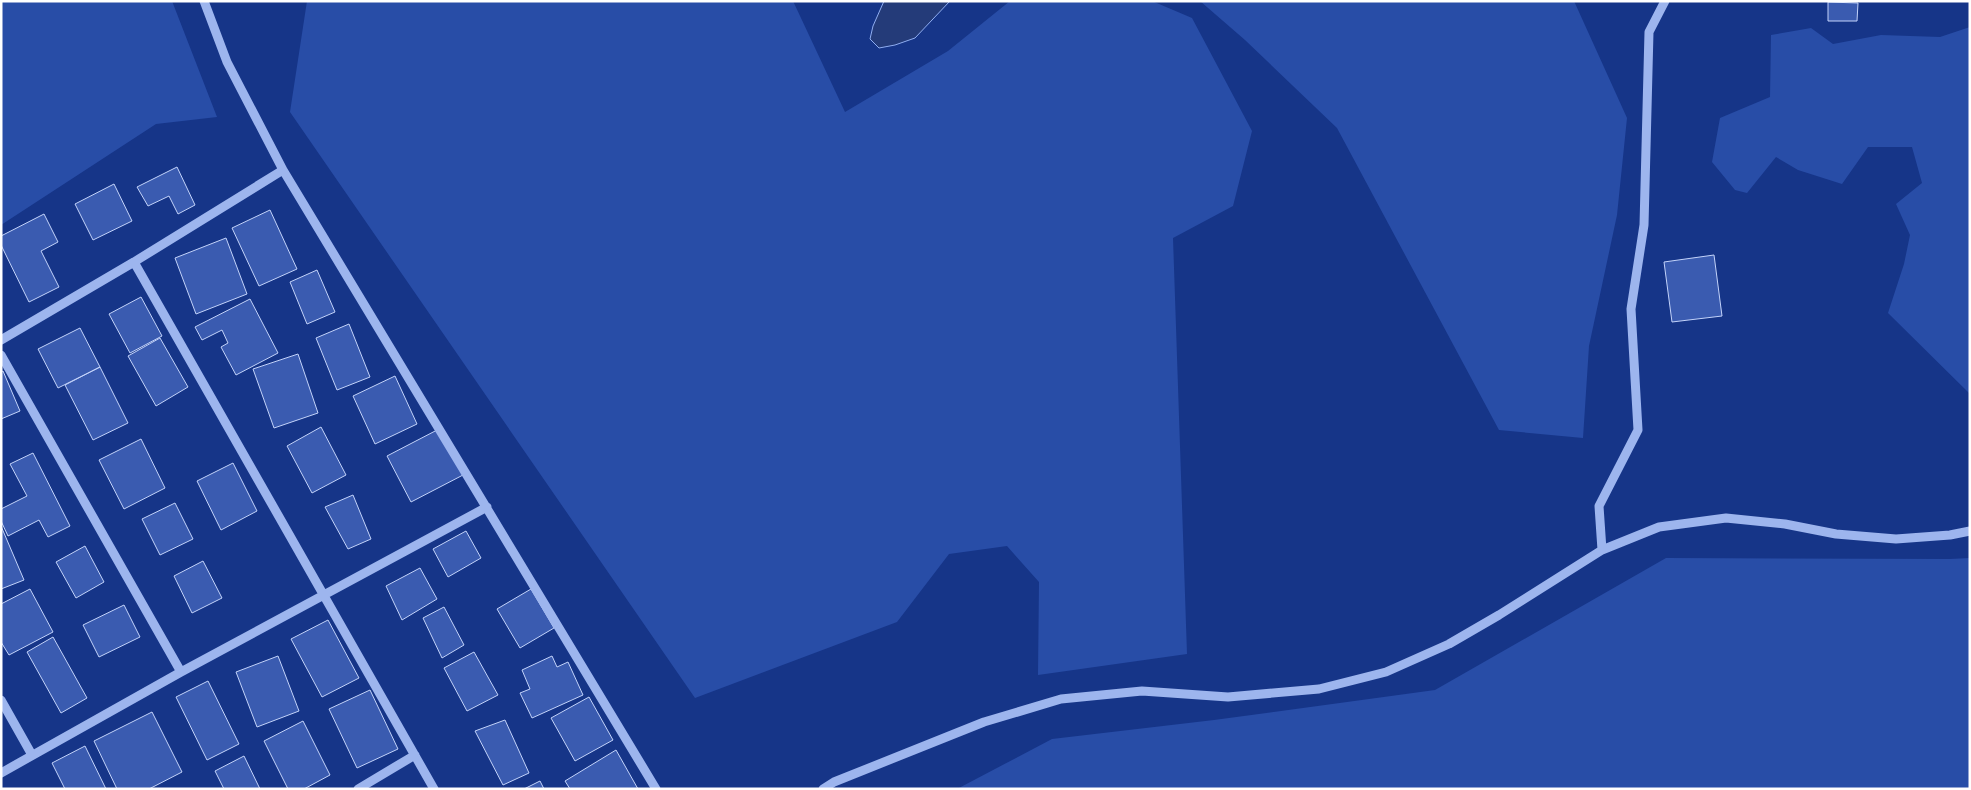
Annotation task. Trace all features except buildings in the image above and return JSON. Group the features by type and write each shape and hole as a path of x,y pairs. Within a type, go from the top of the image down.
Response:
{"street":[{"path":"204,1 227,62 283,170 656,789"},
{"path":"1602,550 1599,506 1638,430 1631,309 1644,225 1649,32 1665,1"},
{"path":"1,340 134,262 283,170"},
{"path":"134,262 434,789"},
{"path":"1,355 181,672"},
{"path":"1,773 181,672 486,507"},
{"path":"823,789 834,782 984,722 1061,699 1142,691 1228,697 1318,689 1386,672 1449,644 1602,550 1659,527 1726,518 1785,524 1836,534 1896,539 1950,535 1970,531"},
{"path":"1,700 32,755"},
{"path":"358,789 415,755"}],"shaded area":[{"path":"1,1 172,1 217,117 156,124 1,225"},
{"path":"307,1 793,1 845,112 948,51 1010,1 1152,1 1192,18 1252,131 1233,206 1173,238 1187,654 1038,675 1039,582 1007,546 949,554 897,622 695,698 290,112"},
{"path":"884,1 950,1 915,38 879,48 870,39 873,26"},
{"path":"1200,1 1574,1 1627,118 1617,215 1589,346 1583,438 1499,430 1337,128 1245,40"},
{"path":"1970,27 1970,394 1888,313 1904,264 1910,235 1896,204 1922,183 1912,147 1868,147 1842,184 1798,170 1776,157 1747,193 1735,190 1712,162 1720,118 1770,97 1771,35 1811,28 1833,44 1881,35 1940,37"},
{"path":"1666,558 1970,558 1970,789 957,789 1052,739 1214,720 1435,690"}]}
